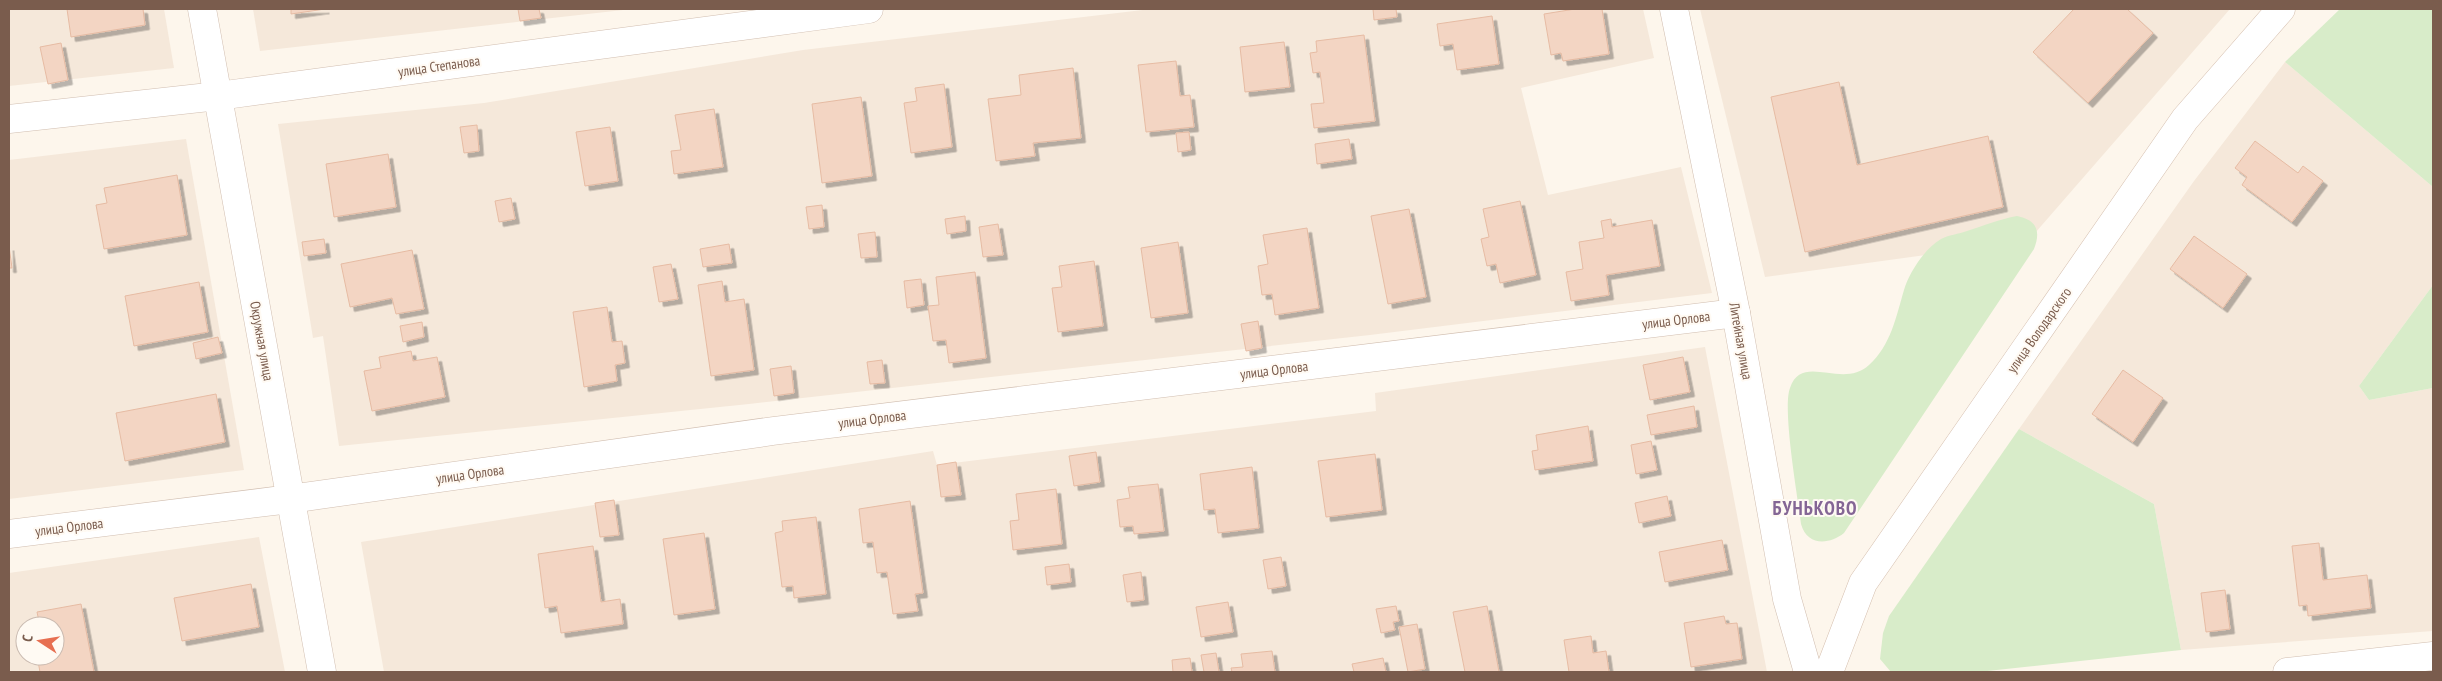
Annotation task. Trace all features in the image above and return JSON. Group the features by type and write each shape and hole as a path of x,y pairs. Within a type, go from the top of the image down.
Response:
{"street":[{"name":"Окружная улица","path":"202,9 322,672"},
{"name":"улица Степанова","path":"9,119 218,96 869,9"},
{"name":"Литейная улица","path":"1674,9 1736,313 1787,598 1808,672"},
{"name":"улица Володарского","path":"1829,672 1863,583 2185,119 2281,9"},
{"name":"улица Орлова","path":"9,534 290,499 773,431 1736,313"},
{"path":"2287,672 2433,656"}],"shaded area":[{"path":"9,9 164,9 174,68 9,86"},
{"path":"253,9 632,9 260,51"},
{"path":"1151,9 1643,9 1654,58 1521,88 1548,195 1681,167 1712,293 1370,335 749,404 339,446 323,336 313,338 278,124 484,103 803,50"},
{"path":"1700,9 2230,9 2028,241 1765,277"},
{"path":"2285,62 2433,187 2433,285 2359,386 2369,400 2433,388 2433,631 2181,650 2154,504 2019,429 2194,181"},
{"path":"186,139 244,470 9,499 9,160"},
{"path":"1705,347 1767,672 384,672 361,542 933,451 937,465 1376,411 1375,393"},
{"path":"259,537 285,672 9,672 9,573"}],"green space":[{"path":"2340,9 2433,9 2433,187 2285,62"},
{"path":"2017,216 2029,220 2036,227 2037,237 2034,249 1844,533 1832,540 1813,540 1804,531 1801,524 1791,454 1788,399 1790,388 1796,378 1804,373 1813,371 1847,374 1858,372 1869,365 1888,340 1906,283 1918,262 1929,248 1947,236"},
{"path":"2433,285 2433,388 2369,400 2359,386"},
{"path":"2019,429 2154,504 2181,650 1978,672 1891,672 1880,659 1883,633 1889,616"}],"building":[{"path":"67,9 143,9 145,25 71,37"},
{"path":"291,9 325,9 291,14"},
{"path":"518,9 539,9 541,18 520,21"},
{"path":"1373,9 1396,9 1397,17 1374,20"},
{"path":"1575,9 1602,9 1609,54 1563,61 1561,53 1551,55 1544,14"},
{"path":"2074,9 2127,9 2153,33 2088,103 2033,52"},
{"path":"1492,16 1499,64 1457,70 1453,44 1440,46 1437,24"},
{"path":"1364,35 1375,121 1314,128 1311,104 1324,103 1320,72 1313,73 1310,53 1317,52 1316,41"},
{"path":"1284,42 1290,87 1245,92 1240,47"},
{"path":"61,43 68,80 48,84 40,47"},
{"path":"1176,61 1180,96 1190,95 1194,127 1146,132 1138,65"},
{"path":"1073,68 1081,138 1033,143 1035,156 996,161 988,99 1021,95 1019,75"},
{"path":"1839,82 1857,165 1988,136 2003,207 1805,252 1771,97"},
{"path":"944,84 952,147 911,153 904,103 917,101 915,88"},
{"path":"861,97 872,176 822,183 812,104"},
{"path":"714,109 723,167 674,174 671,151 681,150 675,115"},
{"path":"477,125 479,151 464,153 460,127"},
{"path":"610,127 618,181 585,186 576,132"},
{"path":"1189,132 1191,150 1178,152 1176,133"},
{"path":"1349,139 1352,159 1317,164 1315,144"},
{"path":"2255,141 2298,173 2303,166 2323,181 2292,222 2242,185 2247,177 2235,168"},
{"path":"388,154 396,207 334,217 326,164"},
{"path":"177,175 187,235 104,249 96,205 107,203 104,188"},
{"path":"511,198 515,219 499,222 495,201"},
{"path":"1520,201 1536,275 1500,283 1496,264 1487,266 1481,239 1489,237 1483,209"},
{"path":"822,205 824,227 809,229 806,207"},
{"path":"1409,209 1426,297 1388,304 1371,216"},
{"path":"965,216 966,231 947,234 945,219"},
{"path":"1611,219 1612,227 1652,220 1660,266 1606,275 1609,295 1571,301 1566,272 1583,269 1579,242 1604,238 1601,221"},
{"path":"998,224 1003,255 983,257 979,227"},
{"path":"1307,228 1319,308 1275,315 1272,294 1262,295 1258,266 1268,264 1263,235"},
{"path":"875,232 877,257 861,258 858,234"},
{"path":"2194,236 2247,274 2223,308 2170,269"},
{"path":"324,239 326,253 304,256 302,242"},
{"path":"1178,242 1188,313 1151,318 1141,248"},
{"path":"729,244 732,263 703,267 700,249"},
{"path":"9,246 12,268 9,268"},
{"path":"412,250 424,309 396,314 392,298 350,307 341,264"},
{"path":"1094,261 1103,326 1058,332 1052,288 1062,287 1059,266"},
{"path":"671,264 678,299 659,302 653,267"},
{"path":"975,272 986,358 949,363 946,340 933,341 928,306 939,305 936,277"},
{"path":"921,279 924,305 907,308 904,281"},
{"path":"722,281 725,302 744,299 754,370 711,376 698,285"},
{"path":"199,282 208,332 134,346 125,296"},
{"path":"607,307 612,342 622,341 625,363 615,365 617,381 584,387 573,312"},
{"path":"1258,321 1262,348 1246,351 1241,324"},
{"path":"422,322 424,337 403,342 400,326"},
{"path":"218,337 222,353 196,359 193,343"},
{"path":"411,351 413,361 437,357 445,397 372,411 364,371 381,368 379,357"},
{"path":"1683,357 1690,392 1650,400 1643,365"},
{"path":"882,360 885,383 870,384 867,362"},
{"path":"791,366 794,393 774,396 770,369"},
{"path":"2123,370 2163,398 2133,442 2092,414"},
{"path":"216,394 225,442 125,461 116,413"},
{"path":"1694,406 1697,427 1651,435 1647,415"},
{"path":"1588,426 1593,461 1535,470 1532,451 1538,450 1536,435"},
{"path":"1651,441 1657,470 1636,474 1631,445"},
{"path":"1096,452 1100,482 1074,486 1069,456"},
{"path":"1375,454 1382,510 1326,517 1318,461"},
{"path":"956,462 961,495 941,497 937,465"},
{"path":"1252,467 1259,528 1218,533 1215,509 1204,510 1200,474"},
{"path":"1158,484 1164,531 1134,534 1133,526 1120,527 1117,500 1130,498 1128,487"},
{"path":"1056,489 1062,544 1013,550 1010,521 1019,520 1016,494"},
{"path":"1667,496 1671,516 1639,523 1635,503"},
{"path":"614,500 619,535 600,537 595,503"},
{"path":"910,501 923,593 915,594 918,611 893,614 887,572 877,573 873,542 863,543 859,509"},
{"path":"816,517 826,594 794,598 793,586 782,587 775,533 783,531 782,521"},
{"path":"704,533 715,609 674,615 663,539"},
{"path":"1722,540 1728,570 1665,582 1659,552"},
{"path":"2319,543 2323,580 2367,575 2371,608 2308,616 2307,605 2299,606 2292,546"},
{"path":"593,546 601,602 620,599 623,624 561,633 557,606 545,608 538,554"},
{"path":"1281,557 1286,586 1268,589 1263,560"},
{"path":"1069,564 1071,582 1047,585 1045,567"},
{"path":"1141,572 1144,600 1127,602 1123,575"},
{"path":"251,584 259,627 182,641 174,598"},
{"path":"2225,590 2230,629 2206,632 2201,593"},
{"path":"1228,602 1233,632 1201,637 1196,607"},
{"path":"81,604 94,672 40,672 39,666 65,666 65,616 38,616 37,612"},
{"path":"1396,606 1399,621 1393,622 1395,630 1381,633 1376,609"},
{"path":"1487,606 1499,672 1465,672 1453,612"},
{"path":"1724,616 1726,624 1737,623 1742,659 1691,667 1684,623"},
{"path":"1417,624 1425,669 1408,672 1399,627"},
{"path":"1591,636 1593,653 1606,651 1609,672 1569,672 1564,640"},
{"path":"1272,651 1275,672 1232,672 1231,668 1243,667 1241,654"},
{"path":"1216,653 1219,672 1204,672 1201,655"},
{"path":"1190,658 1192,672 1173,672 1172,660"},
{"path":"1383,658 1386,672 1354,672 1352,664"}],"district":[{"name":"БУНЬКОВО","path":"1815,508"}]}
